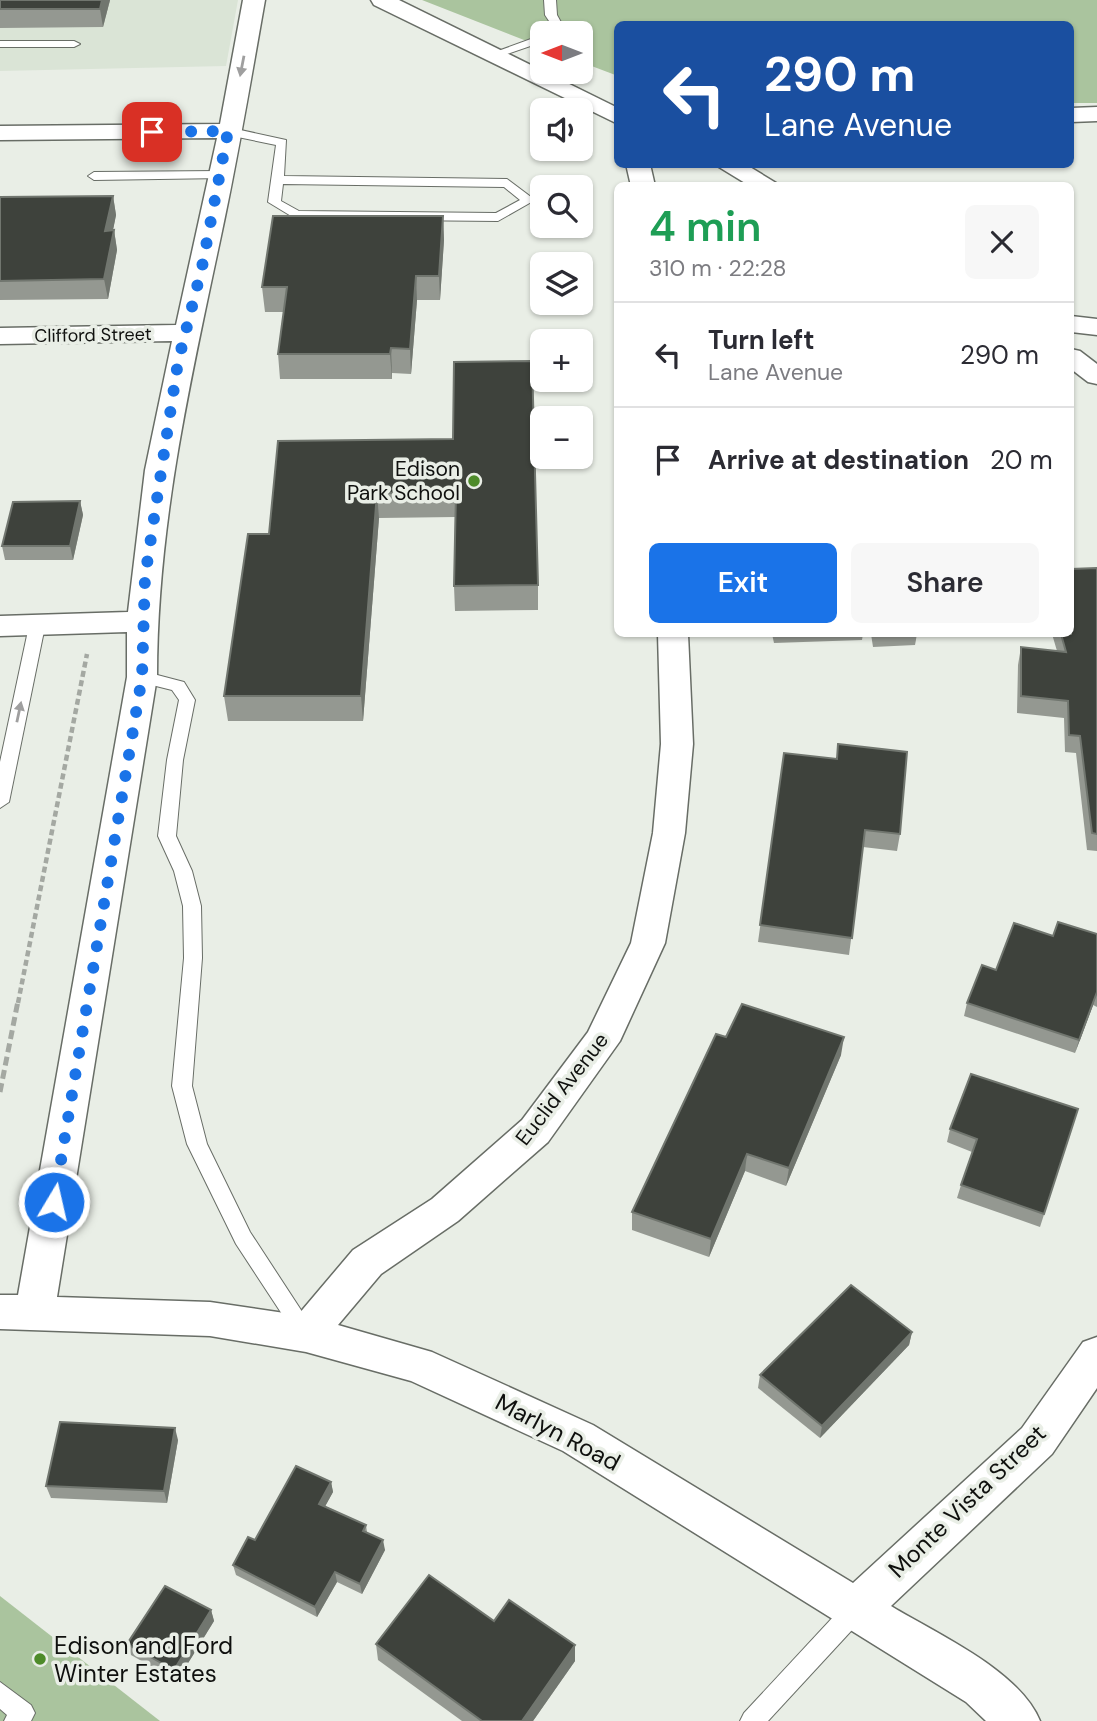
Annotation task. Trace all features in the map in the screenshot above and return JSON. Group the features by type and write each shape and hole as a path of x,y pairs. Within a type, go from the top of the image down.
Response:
{"street":[{"path":"18,1312 142,677 145,577 186,333 254,0"},
{"path":"382,0 614,115"},
{"path":"1074,115 1097,114"},
{"path":"0,133 228,131"},
{"path":"734,168 761,182"},
{"path":"1074,324 1097,327"},
{"name":"Clifford Street","path":"0,336 186,333"},
{"path":"1074,358 1097,376"},
{"path":"0,626 34,640 142,622"},
{"name":"Euclid Avenue","path":"306,1334 367,1262 445,1210 535,1130 603,1041 648,943 669,833 677,744 673,637"},
{"name":"Marlyn Road","path":"18,1312 210,1319 306,1334 418,1366 578,1438 982,1686 1018,1721"},
{"name":"Monte Vista Street","path":"856,1609 1037,1441 1097,1354"}],"lane":[{"path":"550,0 551,15 555,21"},
{"path":"493,55 530,42"},
{"path":"0,44 74,44"},
{"path":"228,131 282,144 277,180 274,202 296,215 498,218 529,200 508,183 277,180"},
{"path":"94,176 220,175"},
{"path":"0,802 34,640"},
{"path":"142,677 178,687 187,700 175,760 167,836 183,871 192,906 193,958 182,1086 197,1144 243,1238 306,1334"},
{"path":"752,1721 856,1609"},
{"path":"0,1694 23,1713 16,1721"}],"path":[{"path":"0,1092 87,653 34,640"}],"shaded area":[{"path":"0,0 238,0 226,66 0,71"}],"green space":[{"path":"422,0 1097,0 1097,103 1074,103 1074,21 614,21 614,74 593,67 593,21 530,21 530,42"},
{"name":"Edison and Ford Winter Estates","path":"0,1596 160,1721 0,1721"}],"building":[{"path":"0,0 102,0 100,9 0,9"},
{"path":"113,196 105,231 114,230 104,279 0,281 0,197"},
{"path":"273,216 443,216 439,276 416,276 410,349 391,348 390,354 278,354 287,287 262,287"},
{"path":"530,361 530,392 533,392 533,406 530,406 530,469 535,469 538,585 454,586 456,492 377,493 361,696 224,696 248,534 269,534 278,441 453,439 454,362"},
{"path":"80,501 70,546 2,546 13,502"},
{"path":"1097,568 1097,834 1092,833 1080,736 1069,735 1068,701 1021,696 1021,647 1066,652 1062,637 1074,637 1074,569"},
{"path":"838,744 907,752 900,834 865,830 852,938 760,925 784,753 837,759"},
{"path":"1058,922 1097,934 1097,992 1079,1040 967,1003 982,965 996,970 1014,923 1053,936"},
{"path":"742,1004 844,1037 789,1168 747,1154 711,1239 632,1212 716,1034 726,1037"},
{"path":"971,1074 1078,1109 1044,1214 961,1185 977,1139 950,1129"},
{"path":"851,1285 912,1332 822,1426 760,1375"},
{"path":"60,1422 175,1428 164,1491 46,1486"},
{"path":"296,1466 331,1482 319,1504 366,1525 363,1531 383,1540 360,1584 335,1572 315,1607 233,1565 248,1537 255,1540"},
{"path":"429,1575 494,1621 509,1600 575,1645 522,1721 482,1721 376,1644"},
{"path":"165,1586 211,1610 174,1670 127,1644"}],"place":[{"name":"Edison Park School","path":"474,481"},
{"name":"Edison and Ford Winter Estates","path":"40,1659"}],"route":[{"path":"54,1202 142,677 145,577 178,362 202,267 228,131 152,132"}]}
